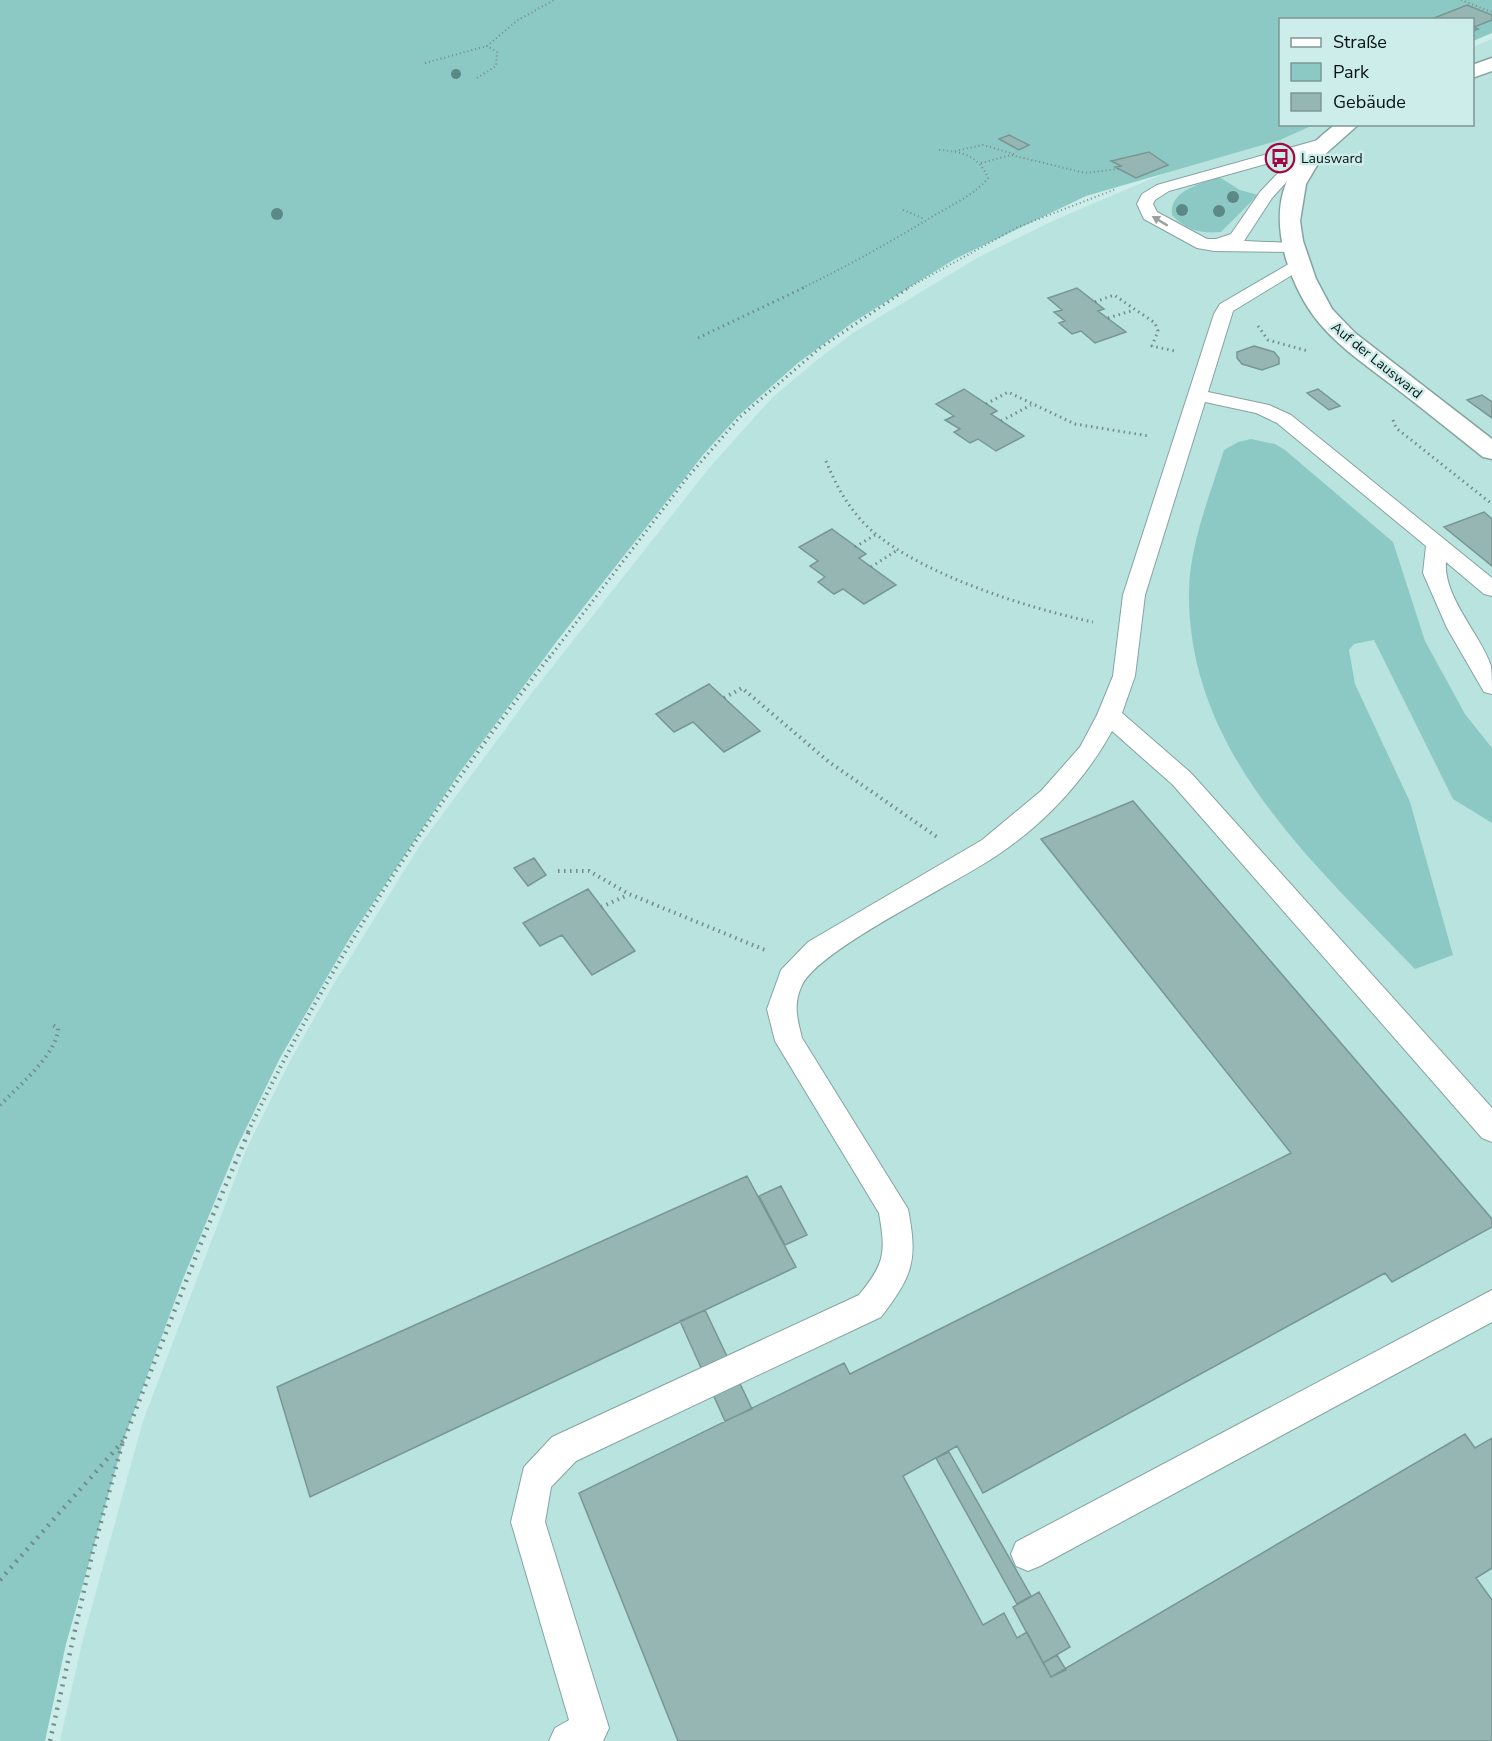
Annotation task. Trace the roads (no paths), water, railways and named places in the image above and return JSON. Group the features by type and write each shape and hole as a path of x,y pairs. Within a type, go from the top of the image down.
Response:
{"street":[{"path":"1474,72 1492,64"},
{"name":"Auf der Lausward","path":"1346,126 1325,143 1301,171 1290,199 1288,225 1296,255 1315,300 1339,330 1492,451"}],"lane":[{"path":"1212,246 1237,238 1274,187 1296,163 1325,143"},
{"path":"1296,255 1212,246 1194,241 1150,215 1145,204 1148,197 1163,188 1325,143"},
{"path":"584,1737 528,1522 536,1479 564,1449 870,1306 893,1277 899,1241 893,1209 789,1041 781,1009 791,978 817,950 991,847 1050,798 1088,753 1109,715 1124,676 1134,595 1223,314 1226,308 1296,255"},
{"path":"1197,395 1263,409 1284,419 1492,589"},
{"path":"1437,543 1434,573 1458,628 1492,686"},
{"path":"1109,715 1182,779 1492,1129"},
{"path":"1028,1554 1492,1305"}],"place":[{"name":"Lausward","path":"1280,158"}]}
